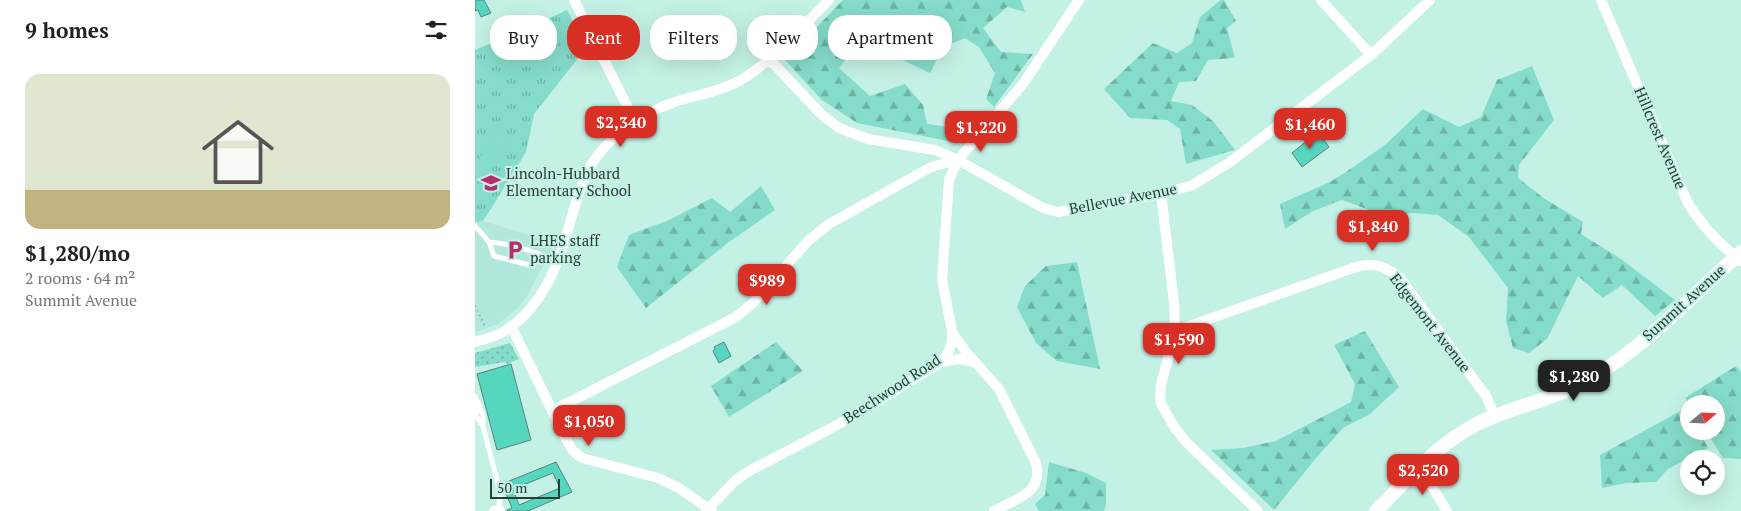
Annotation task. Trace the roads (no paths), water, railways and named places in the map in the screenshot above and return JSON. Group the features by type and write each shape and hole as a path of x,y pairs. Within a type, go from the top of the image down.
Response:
{"street":[{"path":"574,0 635,122"},
{"path":"814,15 829,0"},
{"name":"Beechwood Road","path":"709,510 736,480 751,470 843,421 941,362 948,353 952,342 952,331 942,279 942,260 949,180 958,160 1023,84 1079,0"},
{"path":"1321,0 1371,55"},
{"name":"Bellevue Avenue","path":"770,60 821,114 839,128 858,136 924,147 958,160 1043,208 1058,212 1161,194 1193,185 1230,162 1371,55 1430,0"},
{"name":"Hillcrest Avenue","path":"1601,0 1695,216 1704,227 1739,257"},
{"path":"475,342 496,336 532,308 557,262 582,182 613,138 659,108 722,89 739,81 768,60"},
{"path":"552,411 736,317 753,303 809,241 829,224 931,167 958,160"},
{"path":"1161,194 1174,302 1175,331 1161,385 1160,396 1166,416 1186,442 1258,511"},
{"name":"Summit Avenue","path":"1376,511 1420,467 1456,437 1495,416 1556,395 1588,380 1614,364 1647,338 1739,257"},
{"name":"Edgemont Avenue","path":"1175,331 1356,267 1372,264 1383,266 1390,269 1400,278 1486,396 1495,416"},
{"path":"511,326 572,450 582,458 658,478 679,488 709,510"},
{"path":"952,331 975,363 999,389 1036,463 1039,473 1037,484 1031,492 994,511"},
{"path":"941,362 960,359 975,363"},
{"path":"1420,467 1447,511"}],"lane":[{"path":"475,226 489,242 494,256 533,266 538,253"},
{"path":"489,242 509,244 538,253 557,262"},
{"path":"475,396 477,402 476,416 483,426 500,492 497,511"}],"place":[{"name":"Lincoln-Hubbard Elementary School","path":"491,183"},
{"name":"LHES staff parking","path":"515,250"}]}
